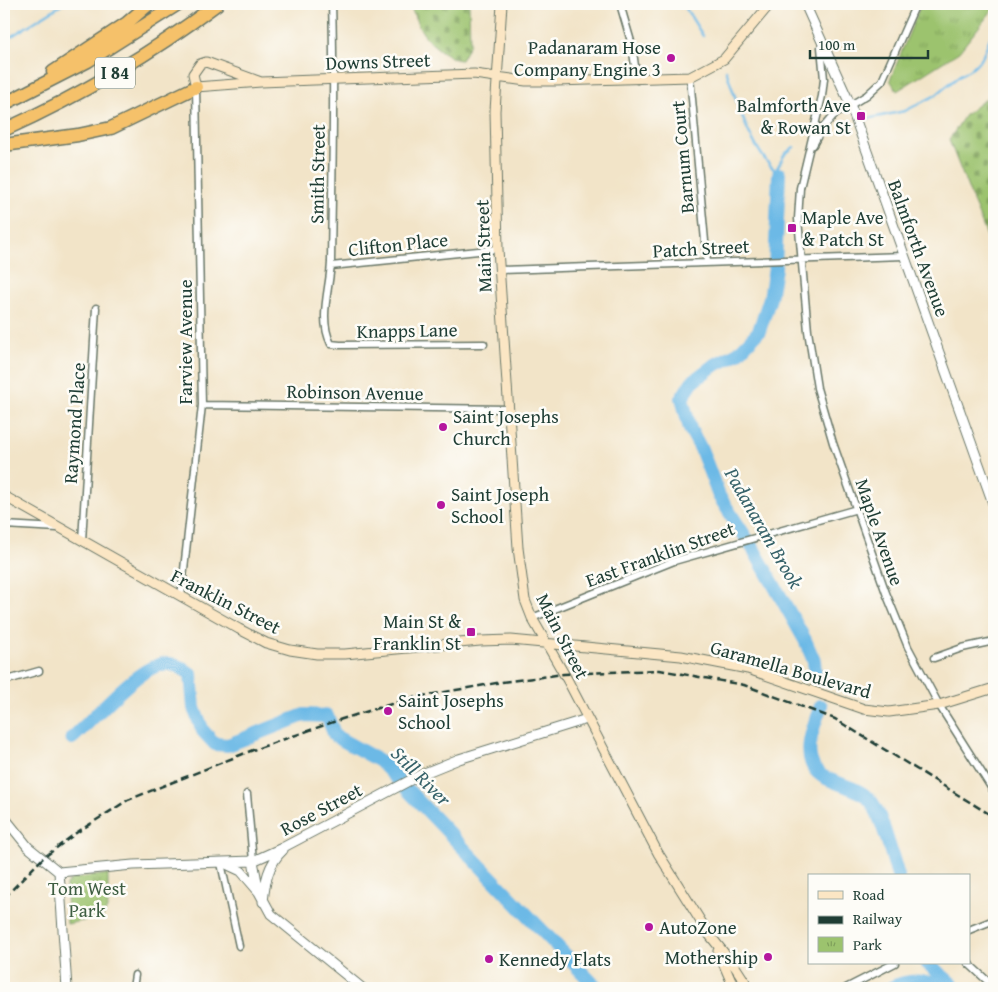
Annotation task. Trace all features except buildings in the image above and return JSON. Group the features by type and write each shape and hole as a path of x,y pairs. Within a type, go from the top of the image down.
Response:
{"highway":[{"path":"5,103 113,32 149,4"},
{"name":"I 84","path":"5,103 88,61 178,4"},
{"name":"I 84","path":"4,130 109,76 176,34 217,4"},
{"path":"4,145 78,135 111,128 196,87"}],"main road":[{"name":"Main Street","path":"502,4 495,111 498,248 520,576 532,618 658,853 717,946 736,968 749,988"},
{"path":"690,77 724,59 770,4"},
{"name":"Downs Street","path":"261,82 206,62 200,64 193,74 196,87 261,82 474,74 496,78 556,81 690,77"},
{"name":"Franklin Street","path":"4,496 266,643 290,650 317,654 345,654 480,641 511,640 546,644"},
{"name":"Garamella Boulevard","path":"546,644 681,656 721,662 787,681 864,709 889,712 938,705 994,688"},
{"name":"Main Street","path":"717,946 734,988"}],"street":[{"name":"Smith Street","path":"331,344 326,334 325,320 331,266 334,80 332,4"},
{"path":"620,4 632,45 637,80"},
{"name":"Balmforth Avenue","path":"805,4 850,104 994,506"},
{"path":"807,157 821,130 833,116 867,95 882,81 916,4"},
{"path":"807,157 822,96 824,60 820,38"},
{"name":"Barnum Court","path":"690,77 706,263"},
{"name":"Farview Avenue","path":"181,597 202,405 196,87"},
{"name":"Maple Avenue","path":"807,157 800,188 798,219 801,259 817,388 833,443 886,592 908,647 938,705 994,792"},
{"name":"Clifton Place","path":"331,266 498,248"},
{"name":"Patch Street","path":"499,270 904,256"},
{"name":"Raymond Place","path":"82,541 96,308"},
{"name":"Knapps Lane","path":"331,344 484,344"},
{"name":"Robinson Avenue","path":"202,405 508,409"},
{"name":"East Franklin Street","path":"532,618 644,573 740,541 857,509"},
{"path":"4,525 58,528"},
{"path":"934,658 968,646 994,642"},
{"path":"4,681 39,671"},
{"name":"Rose Street","path":"58,872 133,864 221,863 253,860 287,846 422,774 459,759 587,719"},
{"path":"247,794 253,860 259,892 263,902 271,914 287,930 362,988"},
{"path":"4,817 28,848 58,872 66,988"},
{"path":"263,902 266,880 271,865 287,846"},
{"path":"239,946 221,863 241,871 259,892"},
{"path":"970,930 994,920"},
{"path":"846,988 893,964"},
{"path":"969,964 994,987"},
{"path":"134,988 135,975"}],"green space":[{"path":"410,4 469,4 470,44 461,60 450,56 430,42 418,25"},
{"path":"921,4 994,4 994,8 959,52 897,91 890,80"},
{"path":"994,92 994,254 949,140 965,115"},
{"name":"Tom West Park","path":"108,874 108,906 103,917 67,924 66,885 71,879"}],"waterway":[{"path":"7,39 63,4"},
{"path":"683,4 703,36"},
{"name":"Padanaram Brook","path":"867,119 905,111 936,95 960,75 971,69 982,58 994,28"},
{"path":"726,70 740,112 753,140 760,153 779,174"},
{"name":"Padanaram Brook","path":"779,173 777,168 785,154 794,147"},
{"name":"Padanaram Brook","path":"779,174 775,268 770,298 759,331 738,353 713,366 692,382 682,398 690,429 701,449 719,496 754,550 805,640 814,661 815,672"},
{"name":"Still River","path":"72,738 127,685 151,668 162,664 178,666 191,674 194,708 203,731 215,744 228,745 304,715 327,716 335,736 380,761 597,988"},
{"name":"Padanaram Brook","path":"821,706 811,734 810,755 812,764 817,772 826,778 855,790 870,800 882,825 897,874"},
{"name":"Padanaram Brook","path":"928,964 953,985"},
{"name":"Still River","path":"891,988 913,982 949,988"}],"railway":[{"path":"4,898 42,859 76,833 128,800 253,750 342,719 411,698 502,682 564,674 660,670 744,685 835,719 994,817"}],"place":[{"name":"Padanaram Hose Company Engine 3","path":"671,58"},
{"name":"Balmforth Ave & Rowan St","path":"861,116"},
{"name":"Maple Ave & Patch St","path":"792,228"},
{"name":"Saint Josephs Church","path":"443,427"},
{"name":"Saint Joseph School","path":"441,505"},
{"name":"Main St & Franklin St","path":"471,632"},
{"name":"Saint Josephs School","path":"388,711"},
{"name":"AutoZone","path":"649,927"},
{"name":"Mothership","path":"768,957"},
{"name":"Kennedy Flats","path":"489,959"}]}
